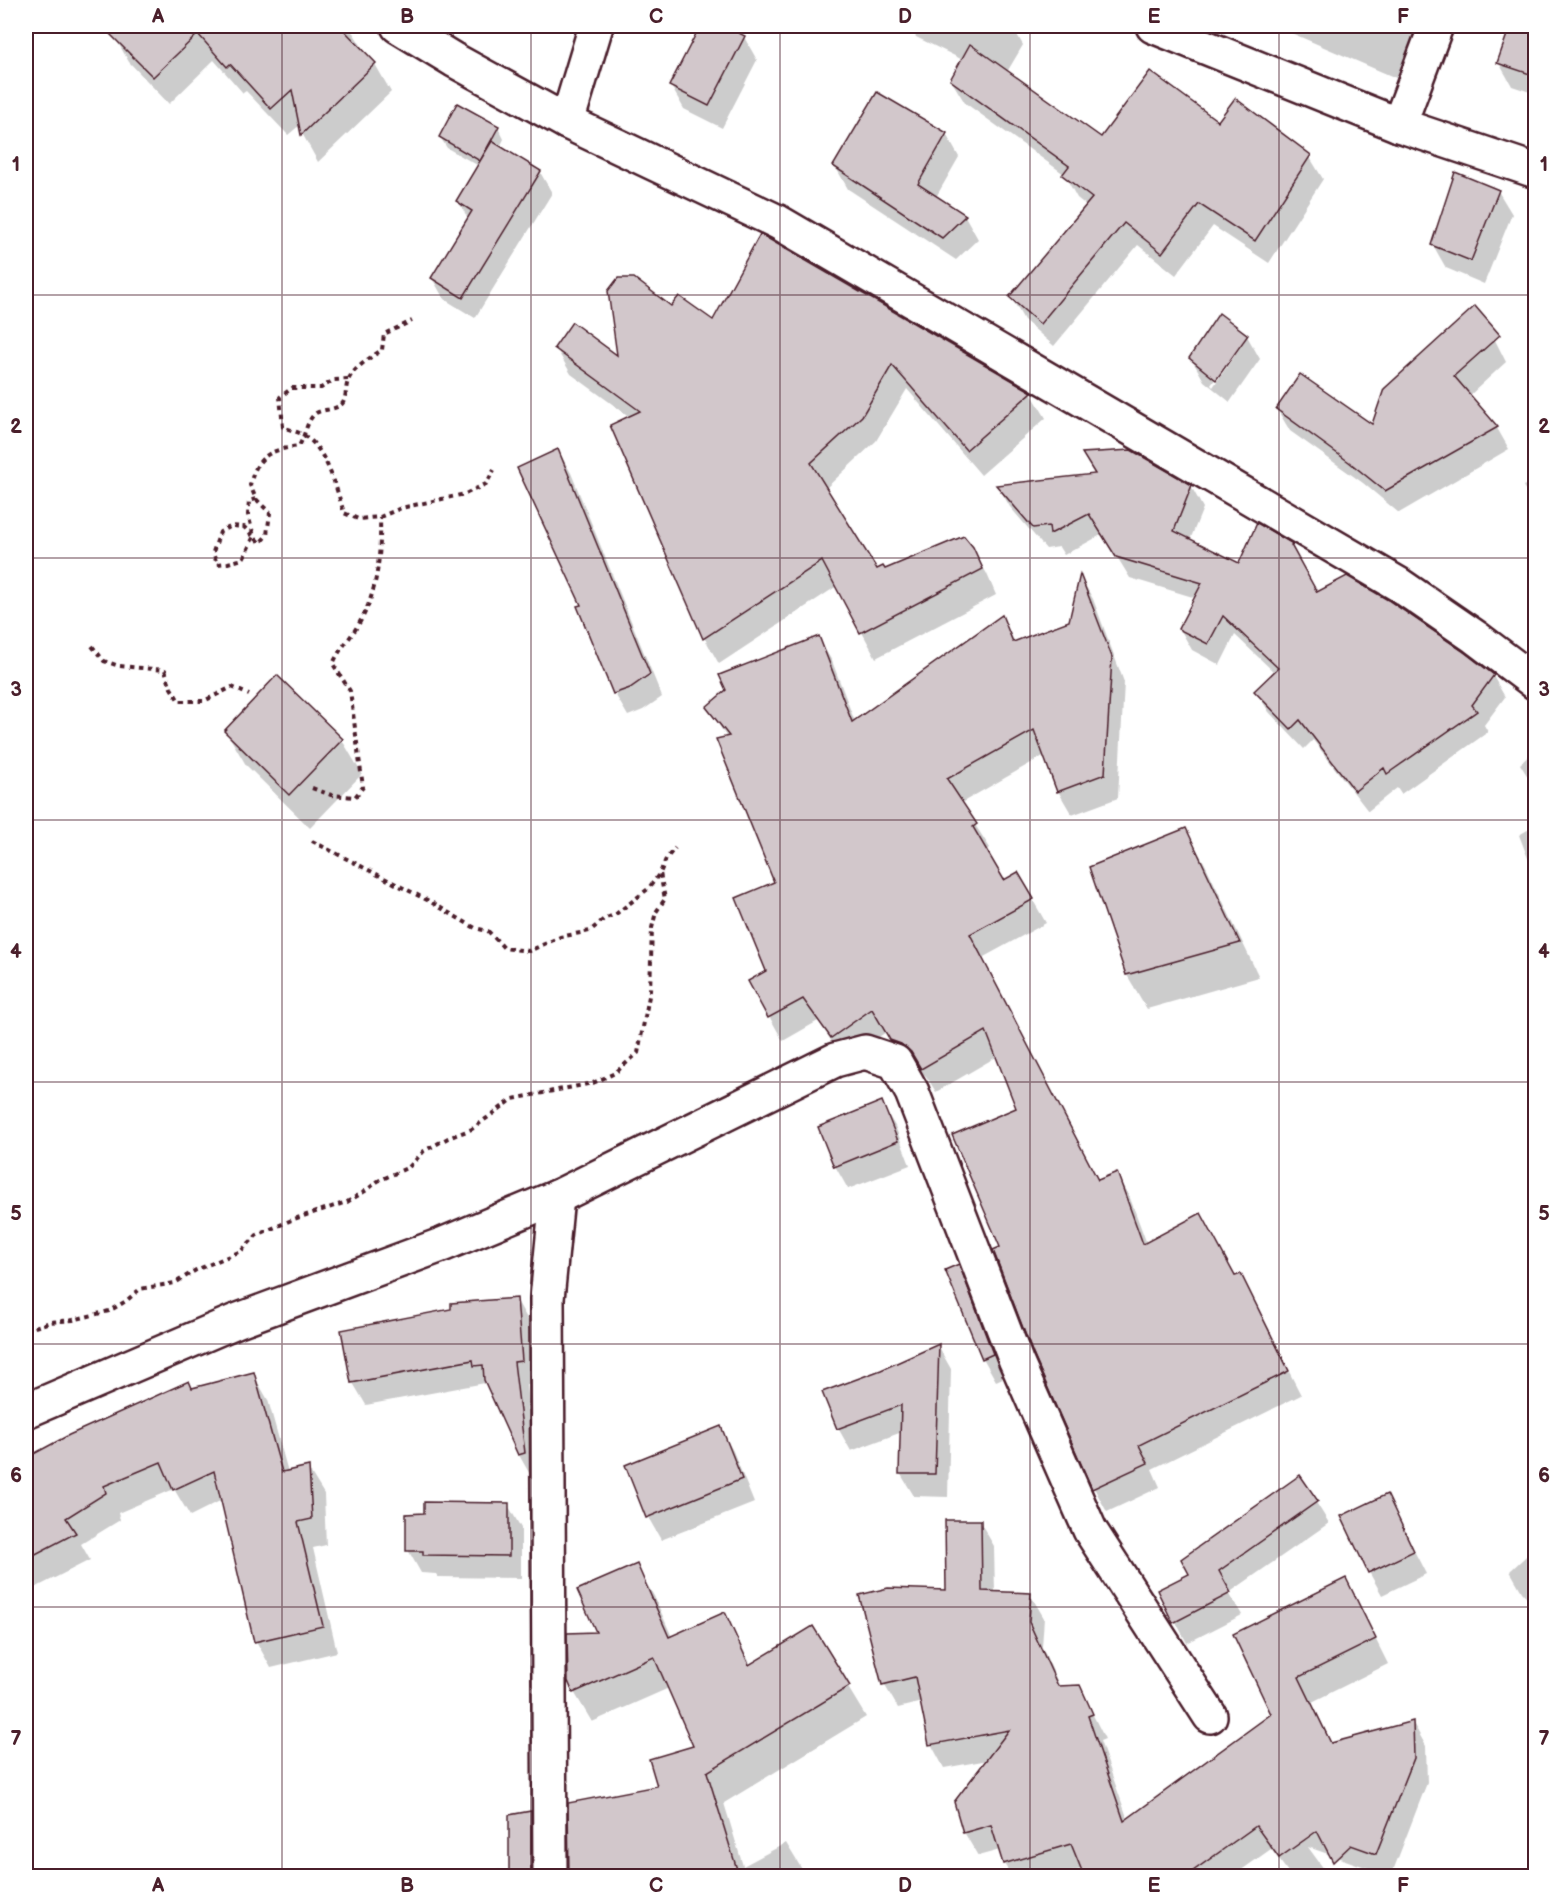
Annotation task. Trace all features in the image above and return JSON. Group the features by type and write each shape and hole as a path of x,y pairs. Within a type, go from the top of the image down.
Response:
{"street":[{"path":"399,26 454,60 567,122 778,222 1398,584 1475,637 1536,684"},
{"path":"567,122 596,26"},
{"path":"1153,26 1400,125 1536,171"},
{"path":"1400,125 1436,26"},
{"path":"26,1411 236,1321 444,1244 557,1197 836,1060 865,1052 895,1062 912,1092 1016,1361 1090,1530 1210,1716"},
{"path":"550,1876 548,1299 557,1197"}],"path":[{"path":"256,499 249,501 248,515 254,536 243,559 218,564 213,552 220,532 232,526 244,527 254,536 260,543 267,535 270,513 256,499 250,485 253,471 268,453 299,446 315,414 341,405 348,379 382,350 384,334 412,321"},
{"path":"348,379 334,380 321,388 292,388 280,397 283,427 305,436 316,446 330,472 344,513 358,519 380,517 401,508 465,494 486,484 494,470"},
{"path":"312,788 331,795 355,797 363,787 350,691 333,664 338,653 359,624 374,590 381,544 380,517"},
{"path":"92,646 104,661 119,666 165,670 171,688 179,701 204,701 232,687 249,694"},
{"path":"312,841 429,901 475,928 488,931 504,948 519,951 529,951 560,937 590,931 639,897 660,873 675,848"},
{"path":"26,1330 50,1322 73,1320 109,1311 140,1289 175,1283 196,1270 242,1251 257,1235 294,1219 347,1202 367,1191 378,1181 409,1167 424,1151 448,1138 472,1129 513,1099 593,1083 615,1073 638,1053 650,991 652,928 656,912 665,899 660,873"}],"building":[{"path":"102,26 340,26 376,63 301,135 292,90 271,109 230,64 227,67 198,34 153,77"},
{"path":"700,26 725,26 745,36 709,106 669,86"},
{"path":"1510,26 1536,26 1536,76 1497,63"},
{"path":"970,44 1101,137 1150,71 1218,121 1235,98 1311,155 1255,241 1199,204 1162,253 1124,223 1040,324 1009,297 1092,198 1062,175 1069,166 950,80"},
{"path":"877,92 947,133 918,184 966,215 942,238 833,166"},
{"path":"457,103 499,126 480,161 439,137"},
{"path":"492,141 541,171 463,298 431,278 472,211 456,201"},
{"path":"1455,172 1499,190 1471,261 1431,245"},
{"path":"760,234 1032,392 966,450 892,365 862,416 811,463 877,569 883,566 885,569 964,536 973,547 983,569 860,633 822,561 703,639 610,425 640,411 554,348 572,322 617,355 608,291 618,278 634,278 671,306 679,296 713,320"},
{"path":"1475,306 1500,335 1454,376 1498,427 1385,491 1276,409 1300,374 1372,424 1384,389"},
{"path":"1219,313 1248,335 1216,380 1189,358"},
{"path":"558,449 650,674 630,688 613,694 577,606 581,605 517,468"},
{"path":"1131,450 1192,485 1174,531 1239,563 1257,523 1293,544 1291,545 1317,592 1347,576 1388,600 1464,652 1494,675 1472,705 1477,711 1387,774 1384,768 1355,791 1300,720 1291,729 1254,691 1278,668 1223,616 1208,644 1178,629 1202,583 1116,557 1089,514 1050,534 1049,526 1033,528 996,485 1095,474 1082,453"},
{"path":"1080,574 1112,657 1105,774 1057,792 1034,730 947,779 977,824 973,827 1004,880 1018,872 1034,899 970,934 1098,1180 1117,1172 1143,1244 1201,1213 1235,1276 1241,1274 1289,1371 1139,1445 1148,1463 1092,1489 1033,1354 993,1250 1000,1247 952,1135 1016,1108 986,1031 921,1069 911,1052 901,1044 890,1040 872,1009 831,1038 803,999 768,1018 748,981 766,971 736,898 774,882 716,739 729,736 706,707 726,690 719,675 819,636 852,722 1002,615 1013,642 1069,621"},
{"path":"277,675 343,739 289,795 224,731"},
{"path":"1186,828 1240,943 1126,975 1089,867"},
{"path":"882,1101 898,1141 834,1167 818,1127"},
{"path":"959,1264 993,1354 982,1359 945,1270"},
{"path":"517,1298 522,1361 514,1362 525,1453 518,1455 484,1380 483,1365 474,1366 473,1360 351,1383 341,1330 451,1309 451,1303"},
{"path":"939,1344 935,1474 899,1474 901,1405 837,1429 822,1392 881,1370"},
{"path":"254,1372 282,1472 309,1466 312,1519 298,1522 323,1626 254,1642 214,1471 173,1490 161,1462 104,1486 106,1493 66,1518 76,1533 26,1559 26,1458 69,1435 189,1381 192,1388"},
{"path":"721,1426 742,1479 646,1518 625,1465"},
{"path":"1300,1475 1318,1501 1219,1571 1231,1593 1173,1623 1157,1590 1189,1574 1181,1559"},
{"path":"1387,1494 1414,1551 1368,1573 1341,1516"},
{"path":"424,1502 509,1503 509,1556 423,1555 423,1551 406,1551 406,1514 424,1513"},
{"path":"945,1520 981,1520 982,1591 1031,1593 1029,1622 1058,1686 1080,1685 1093,1714 1088,1716 1124,1821 1271,1714 1233,1634 1346,1578 1376,1639 1299,1677 1331,1743 1413,1721 1414,1758 1376,1854 1351,1845 1333,1862 1317,1831 1279,1858 1256,1826 1186,1876 1084,1876 1071,1844 1003,1864 991,1825 963,1833 954,1802 1009,1730 929,1745 915,1677 882,1685 859,1595 888,1588 946,1590"},
{"path":"637,1564 669,1637 725,1612 749,1665 813,1626 850,1686 707,1772 739,1876 569,1876 568,1803 657,1786 649,1759 693,1746 654,1657 573,1693 568,1681 567,1633 596,1632 577,1590"},
{"path":"531,1811 531,1876 509,1876 509,1815"}]}
